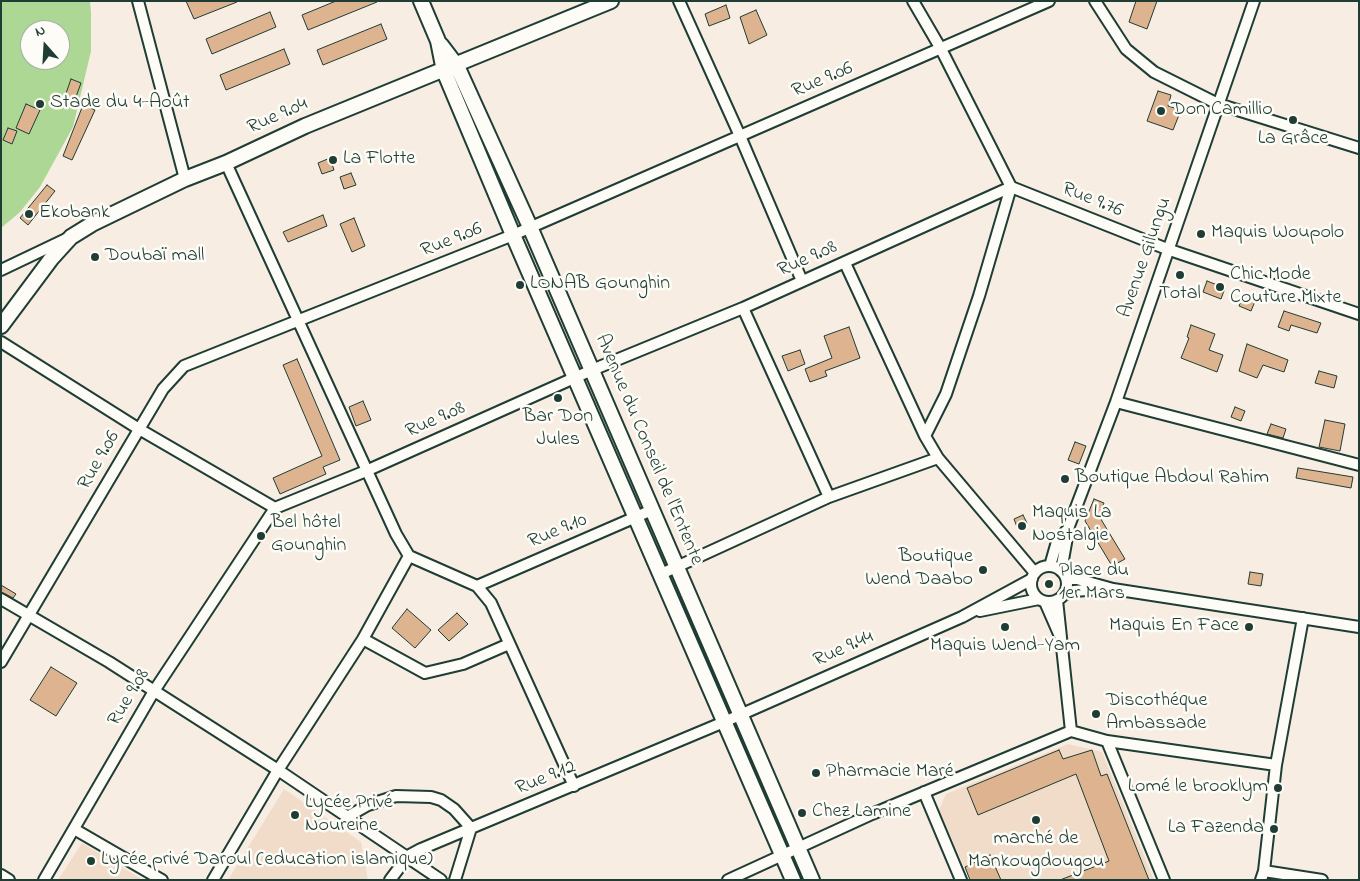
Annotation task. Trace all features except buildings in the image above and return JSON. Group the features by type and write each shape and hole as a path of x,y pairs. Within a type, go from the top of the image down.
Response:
{"street":[{"path":"138,1 184,179"},
{"name":"Avenue du Conseil de l'Entente","path":"421,1 450,68 530,227 812,880"},
{"name":"Rue 9.04","path":"1,326 37,276 70,237 92,224 184,179 226,163 305,126 611,1"},
{"path":"679,1 740,136 802,281"},
{"path":"913,1 941,49 1011,187 979,296 946,394 925,436"},
{"name":"Rue 9.06","path":"1,662 163,389 184,366 513,235 1049,1"},
{"path":"1095,1 1126,49 1154,72 1218,104 1359,148"},
{"name":"Avenue Gilungu","path":"1069,526 1116,402 1167,249 1254,1"},
{"name":"Avenue du Conseil de l'Entente","path":"450,68 513,235 793,880"},
{"path":"226,163 366,471 409,556 477,586 491,603 574,786"},
{"name":"Rue 9.76","path":"1011,187 1167,249 1359,314"},
{"name":"Rue 9.08","path":"44,880 154,692 275,508 366,471 592,370 743,308 1011,187"},
{"path":"1,270 70,237"},
{"path":"844,263 925,436 938,458 1034,576 1032,587 1042,600 1060,634"},
{"path":"743,308 829,497"},
{"path":"1,342 139,429 275,508"},
{"path":"1116,402 1359,465"},
{"path":"661,574 829,497 938,458"},
{"name":"Rue 9.10","path":"477,586 652,510"},
{"path":"1050,566 1056,545 1069,526"},
{"path":"1069,526 1061,597 1060,634 1071,731"},
{"path":"213,880 278,770 363,639 409,556"},
{"path":"962,616 1034,576 1041,568 1050,566 1064,575 1113,589 1359,627"},
{"path":"962,616 1061,597 1078,590 1113,589"},
{"path":"1,598 109,662 278,770 441,880"},
{"name":"Rue 9.44","path":"724,722 962,616"},
{"path":"1303,618 1276,765 1263,875 1322,880"},
{"path":"363,639 425,673 463,664 509,644"},
{"name":"Rue 9.12","path":"390,880 408,856 434,842 574,786 724,722"},
{"path":"728,880 924,792 1071,731 1107,742 1276,765"},
{"path":"1107,742 1164,880"},
{"path":"924,792 961,880"},
{"path":"347,817 387,798 431,797 441,800 454,809 471,828 455,880"},
{"path":"74,829 162,880"},
{"path":"1,875 9,880"}],"shaded area":[{"name":"marché de Mankougdougou","path":"1068,744 1102,752 1154,880 970,880 939,810 946,794"},
{"name":"Lycée Privé Noureine","path":"284,789 361,842 368,880 228,880"},
{"name":"Lycée privé Daroul (education islamique)","path":"82,843 143,880 58,880"}],"green space":[{"name":"Stade du 4-Août","path":"1,1 90,1 91,51 73,127 40,187 20,212 1,228"}],"place":[{"name":"Stade du 4-Août","path":"40,104"},
{"name":"Don Camillio","path":"1161,111"},
{"name":"La Grâce","path":"1293,120"},
{"name":"La Flotte","path":"333,160"},
{"name":"Ekobank","path":"29,214"},
{"name":"Maquis Woupolo","path":"1201,234"},
{"name":"Doubaï mall","path":"95,257"},
{"name":"Total","path":"1180,275"},
{"name":"LONAB Gounghin","path":"520,285"},
{"name":"Chic Mode Couture Mixte","path":"1220,287"},
{"name":"Bar Don Jules","path":"558,398"},
{"name":"Boutique Abdoul Rahim","path":"1065,479"},
{"name":"Maquis La Nostalgie","path":"1022,526"},
{"name":"Bel hôtel Gounghin","path":"261,536"},
{"name":"Boutique Wend Daabo","path":"983,570"},
{"name":"Place du 1er Mars","path":"1049,584"},
{"name":"Maquis Wend-Yam","path":"1005,627"},
{"name":"Maquis En Face","path":"1249,627"},
{"name":"Discothéque Ambassade","path":"1096,714"},
{"name":"Pharmacie Maré","path":"816,773"},
{"name":"Lomé le brooklym","path":"1278,788"},
{"name":"Chez Lamine","path":"802,813"},
{"name":"Lycée Privé Noureine","path":"295,815"},
{"name":"marché de Mankougdougou","path":"1036,820"},
{"name":"La Fazenda","path":"1274,829"},
{"name":"Lycée privé Daroul (education islamique)","path":"91,861"}]}
